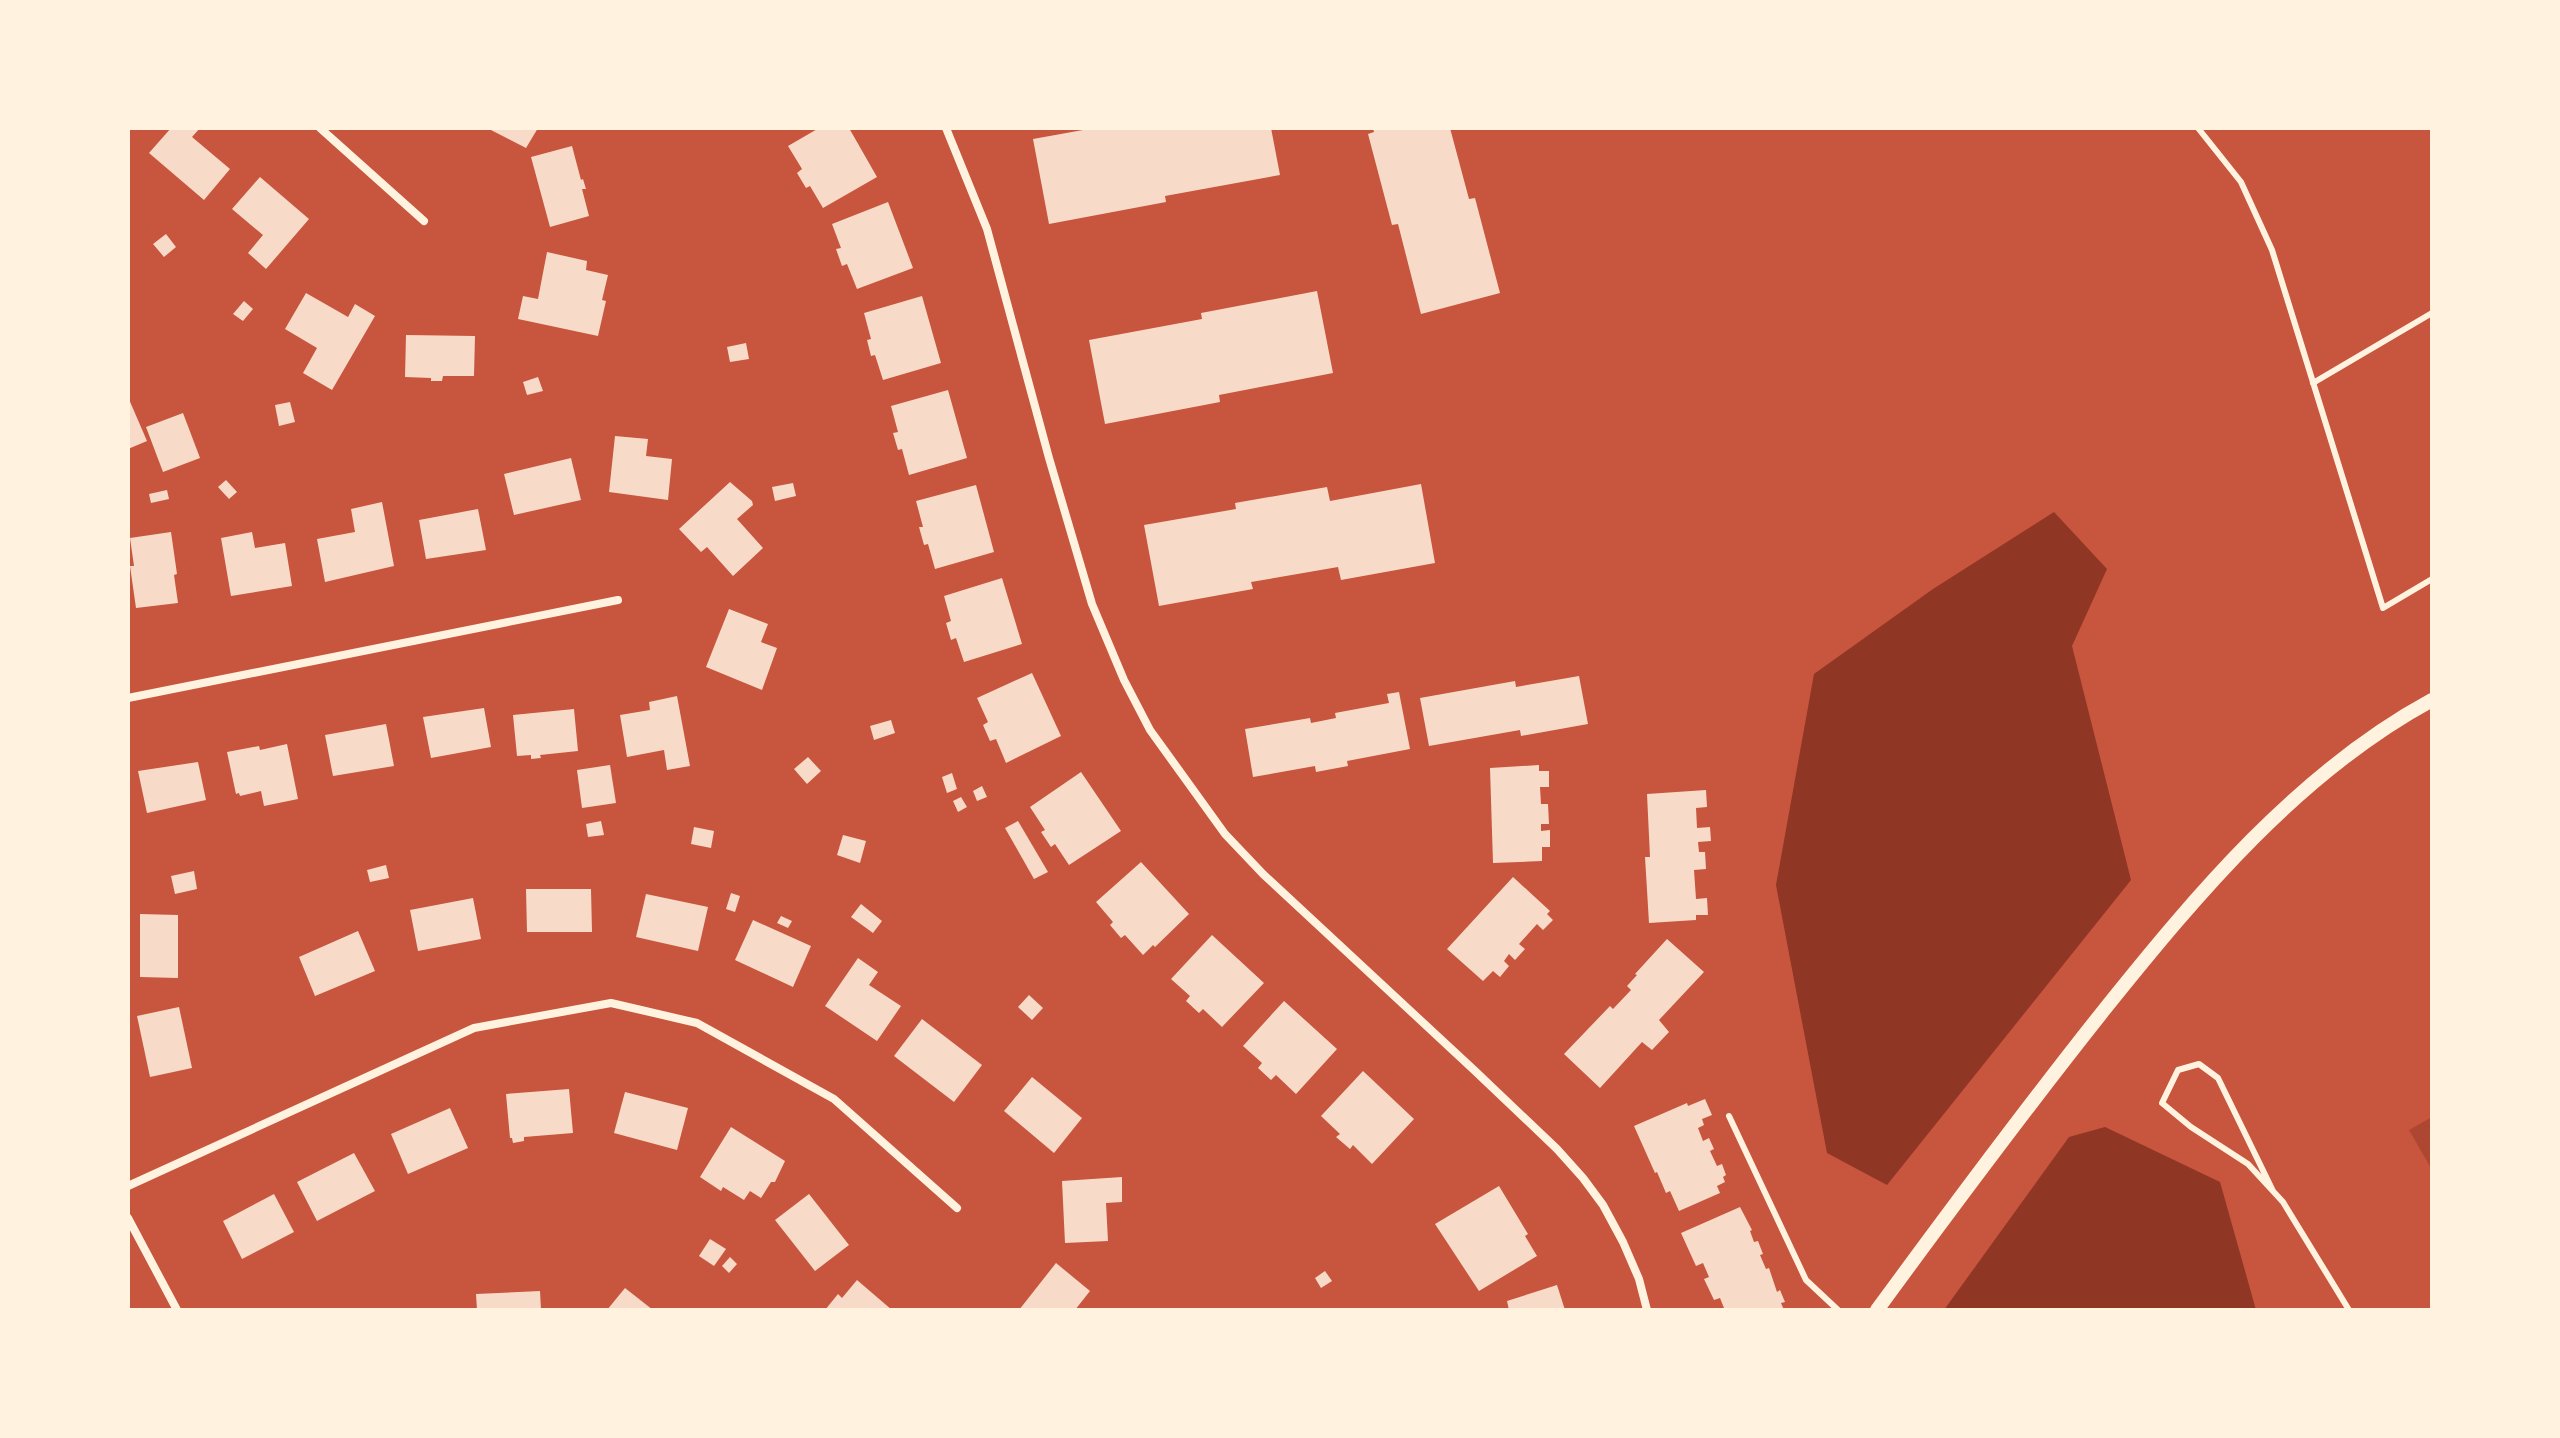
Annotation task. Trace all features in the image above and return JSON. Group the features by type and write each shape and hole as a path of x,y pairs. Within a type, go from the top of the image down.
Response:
{"street":[{"path":"320,128 424,221"},
{"path":"946,128 987,229 1092,604 1124,680 1150,730 1225,834 1263,874 1474,1070 1583,1178 1603,1205 1623,1242 1639,1279 1647,1310"},
{"path":"128,698 618,600"},
{"path":"1877,1310 2073,1049 2198,897 2318,779 2372,737 2432,700"},
{"path":"128,1186 474,1028 611,1003 697,1023 834,1099 957,1208"},
{"path":"128,1218 177,1310"}],"lane":[{"path":"2198,128 2241,182 2272,250 2383,608 2432,579"},
{"path":"2313,383 2432,313"},
{"path":"2273,1191 2218,1078 2199,1064 2178,1070 2162,1103 2191,1127 2248,1164 2273,1191 2291,1214 2349,1310"},
{"path":"1729,1116 1806,1280 1838,1310"}],"shaded area":[{"path":"2054,512 2107,569 2072,646 2131,880 1887,1185 1827,1153 1776,885 1814,674 1933,589"},
{"path":"2432,1117 2432,1170 2409,1130"},
{"path":"2105,1127 2220,1182 2256,1310 1944,1310 2069,1137"}],"building":[{"path":"171,128 200,128 192,137 230,169 204,200 149,153"},
{"path":"487,128 538,128 526,148"},
{"path":"819,128 849,128 877,177 823,208 810,186 806,188 797,173 802,169 788,146"},
{"path":"1094,128 1271,128 1280,175 1165,196 1166,202 1049,224 1033,139"},
{"path":"1373,128 1450,128 1469,199 1475,198 1500,293 1421,314 1398,224 1392,225 1368,134 1374,132"},
{"path":"572,146 586,189 582,189 589,216 550,227 531,157"},
{"path":"260,177 309,219 266,269 248,253 263,235 232,209"},
{"path":"888,202 913,268 857,289 847,264 842,266 836,249 841,248 832,224"},
{"path":"166,234 176,247 164,257 153,244"},
{"path":"547,252 587,261 586,270 608,275 598,336 518,319 523,296 538,299"},
{"path":"1317,291 1333,373 1219,395 1220,402 1105,424 1089,340 1202,319 1201,313"},
{"path":"306,293 348,317 355,304 375,316 332,390 303,373 317,348 285,329"},
{"path":"922,296 941,363 883,380 875,355 871,356 867,340 871,339 864,313"},
{"path":"244,301 253,309 243,321 233,314"},
{"path":"406,335 475,336 474,376 443,376 442,381 405,377"},
{"path":"746,343 749,359 730,362 727,347"},
{"path":"538,377 543,391 527,395 523,382"},
{"path":"948,390 967,458 909,475 902,449 898,450 893,433 898,432 891,406"},
{"path":"128,397 147,441 128,449"},
{"path":"290,402 295,422 279,426 275,405"},
{"path":"183,413 200,458 163,472 146,427"},
{"path":"615,436 648,439 646,456 672,459 668,500 609,492"},
{"path":"571,458 581,500 514,515 504,474"},
{"path":"226,480 237,492 229,499 218,487"},
{"path":"730,482 752,501 753,505 737,519 763,548 733,576 707,547 701,552 679,529"},
{"path":"793,483 796,496 775,501 772,487"},
{"path":"1421,484 1435,563 1341,580 1338,567 1251,582 1253,589 1159,606 1144,525 1236,509 1235,503 1327,487 1330,501"},
{"path":"976,485 994,552 935,569 928,544 924,545 916,501"},
{"path":"167,490 169,499 151,503 149,494"},
{"path":"382,502 394,566 325,582 317,539 355,532 351,509"},
{"path":"478,509 486,550 426,559 419,520"},
{"path":"171,532 178,603 136,608 130,538"},
{"path":"252,532 255,548 285,543 292,586 231,596 221,538"},
{"path":"1002,578 1022,644 964,662 956,638 951,640 946,623 951,621 944,596"},
{"path":"729,609 768,624 761,642 777,648 762,690 706,667"},
{"path":"1032,673 1061,736 1006,763 996,739 990,741 983,725 988,722 977,698"},
{"path":"1579,676 1588,724 1521,736 1520,730 1429,746 1420,698 1515,681 1516,687"},
{"path":"1399,692 1410,749 1347,761 1348,766 1316,772 1315,766 1253,777 1245,729 1310,718 1311,723 1336,718 1335,713 1389,703 1387,694"},
{"path":"677,696 690,766 667,770 664,750 627,757 620,715 650,710 649,702"},
{"path":"484,708 491,747 431,758 423,717"},
{"path":"574,709 578,751 540,755 541,758 531,759 531,755 517,756 513,715"},
{"path":"891,720 895,733 874,740 870,726"},
{"path":"386,724 394,766 333,776 325,735"},
{"path":"287,744 298,799 264,806 261,791 240,796 236,794 227,752"},
{"path":"808,757 821,771 807,784 794,769"},
{"path":"198,762 206,800 147,813 138,771"},
{"path":"610,765 616,803 582,808 577,770"},
{"path":"1539,765 1539,771 1549,771 1549,787 1540,787 1541,804 1548,804 1549,824 1541,824 1541,831 1550,830 1550,847 1542,847 1542,861 1493,863 1490,768"},
{"path":"1081,772 1121,831 1069,865 1055,844 1051,847 1041,832 1045,830 1030,807"},
{"path":"952,773 957,789 947,793 942,777"},
{"path":"982,786 987,797 977,801 973,791"},
{"path":"1706,790 1707,807 1696,808 1697,828 1710,827 1711,841 1698,842 1699,852 1705,852 1706,869 1694,870 1696,899 1707,898 1708,915 1696,915 1696,920 1649,923 1645,857 1650,857 1647,794"},
{"path":"961,797 967,807 958,812 953,801"},
{"path":"601,821 604,835 588,837 586,824"},
{"path":"1018,821 1048,872 1034,879 1005,828"},
{"path":"694,827 714,831 711,848 691,844"},
{"path":"843,835 866,841 860,863 837,855"},
{"path":"1141,862 1189,914 1143,955 1125,935 1121,938 1110,925 1113,922 1096,902"},
{"path":"386,865 389,878 370,882 367,870"},
{"path":"194,871 197,889 175,894 171,876"},
{"path":"1513,877 1550,911 1547,914 1553,920 1543,930 1537,924 1519,944 1525,949 1515,960 1509,954 1504,961 1509,966 1500,977 1493,971 1483,981 1447,949"},
{"path":"526,889 591,889 592,932 527,932"},
{"path":"731,893 740,896 735,912 726,909"},
{"path":"646,894 708,907 698,951 636,937"},
{"path":"473,898 481,939 418,951 410,910"},
{"path":"861,904 882,921 873,933 851,917"},
{"path":"140,914 178,915 178,978 140,977"},
{"path":"781,916 792,921 788,928 777,923"},
{"path":"753,920 811,946 793,987 735,960"},
{"path":"358,931 375,971 315,996 299,957"},
{"path":"1212,935 1264,983 1222,1027 1203,1009 1199,1013 1186,1001 1190,996 1171,979"},
{"path":"1667,939 1704,972 1659,1020 1669,1032 1652,1050 1642,1042 1600,1088 1564,1054 1610,1006 1613,1009 1631,990 1627,986 1635,974"},
{"path":"858,958 878,972 869,985 901,1006 877,1041 825,1006"},
{"path":"1029,995 1043,1008 1032,1020 1018,1007"},
{"path":"1284,1001 1337,1049 1296,1094 1276,1075 1271,1080 1258,1068 1262,1063 1243,1046"},
{"path":"179,1007 192,1068 150,1077 137,1016"},
{"path":"922,1019 982,1065 954,1102 894,1056"},
{"path":"1363,1071 1414,1119 1372,1164 1353,1145 1350,1149 1336,1137 1340,1134 1321,1116"},
{"path":"1032,1077 1082,1118 1054,1153 1004,1111"},
{"path":"569,1089 573,1133 524,1137 524,1141 513,1143 506,1094"},
{"path":"625,1092 688,1108 677,1150 614,1133"},
{"path":"1705,1099 1712,1115 1702,1119 1704,1125 1698,1128 1703,1141 1709,1138 1714,1149 1710,1151 1717,1166 1722,1164 1725,1182 1717,1186 1720,1193 1679,1211 1670,1191 1666,1193 1655,1173 1634,1126 1687,1103 1688,1106"},
{"path":"450,1108 468,1148 408,1174 391,1134"},
{"path":"731,1127 785,1161 775,1182 771,1182 761,1198 750,1191 744,1200 723,1187 721,1191 700,1177"},
{"path":"354,1153 375,1191 317,1221 297,1182"},
{"path":"1122,1177 1122,1202 1106,1203 1108,1241 1065,1243 1062,1181"},
{"path":"1499,1186 1528,1234 1525,1236 1537,1256 1479,1291 1435,1224"},
{"path":"274,1194 294,1232 242,1259 223,1221"},
{"path":"809,1194 849,1245 815,1271 775,1220"},
{"path":"1740,1207 1752,1230 1754,1242 1758,1241 1763,1254 1760,1255 1766,1269 1769,1268 1777,1292 1780,1290 1785,1302 1781,1303 1784,1310 1719,1310 1724,1308 1720,1298 1714,1300 1704,1279 1709,1277 1703,1263 1696,1266 1681,1233"},
{"path":"710,1239 726,1249 714,1266 699,1256"},
{"path":"730,1257 737,1264 729,1273 722,1266"},
{"path":"1056,1263 1090,1291 1075,1310 1019,1310"},
{"path":"1325,1271 1332,1281 1321,1288 1315,1278"},
{"path":"857,1280 892,1310 825,1310 838,1294 842,1298"},
{"path":"1557,1285 1565,1310 1509,1310 1507,1301"},
{"path":"625,1288 653,1310 607,1310"},
{"path":"540,1291 541,1310 477,1310 476,1294"}]}
